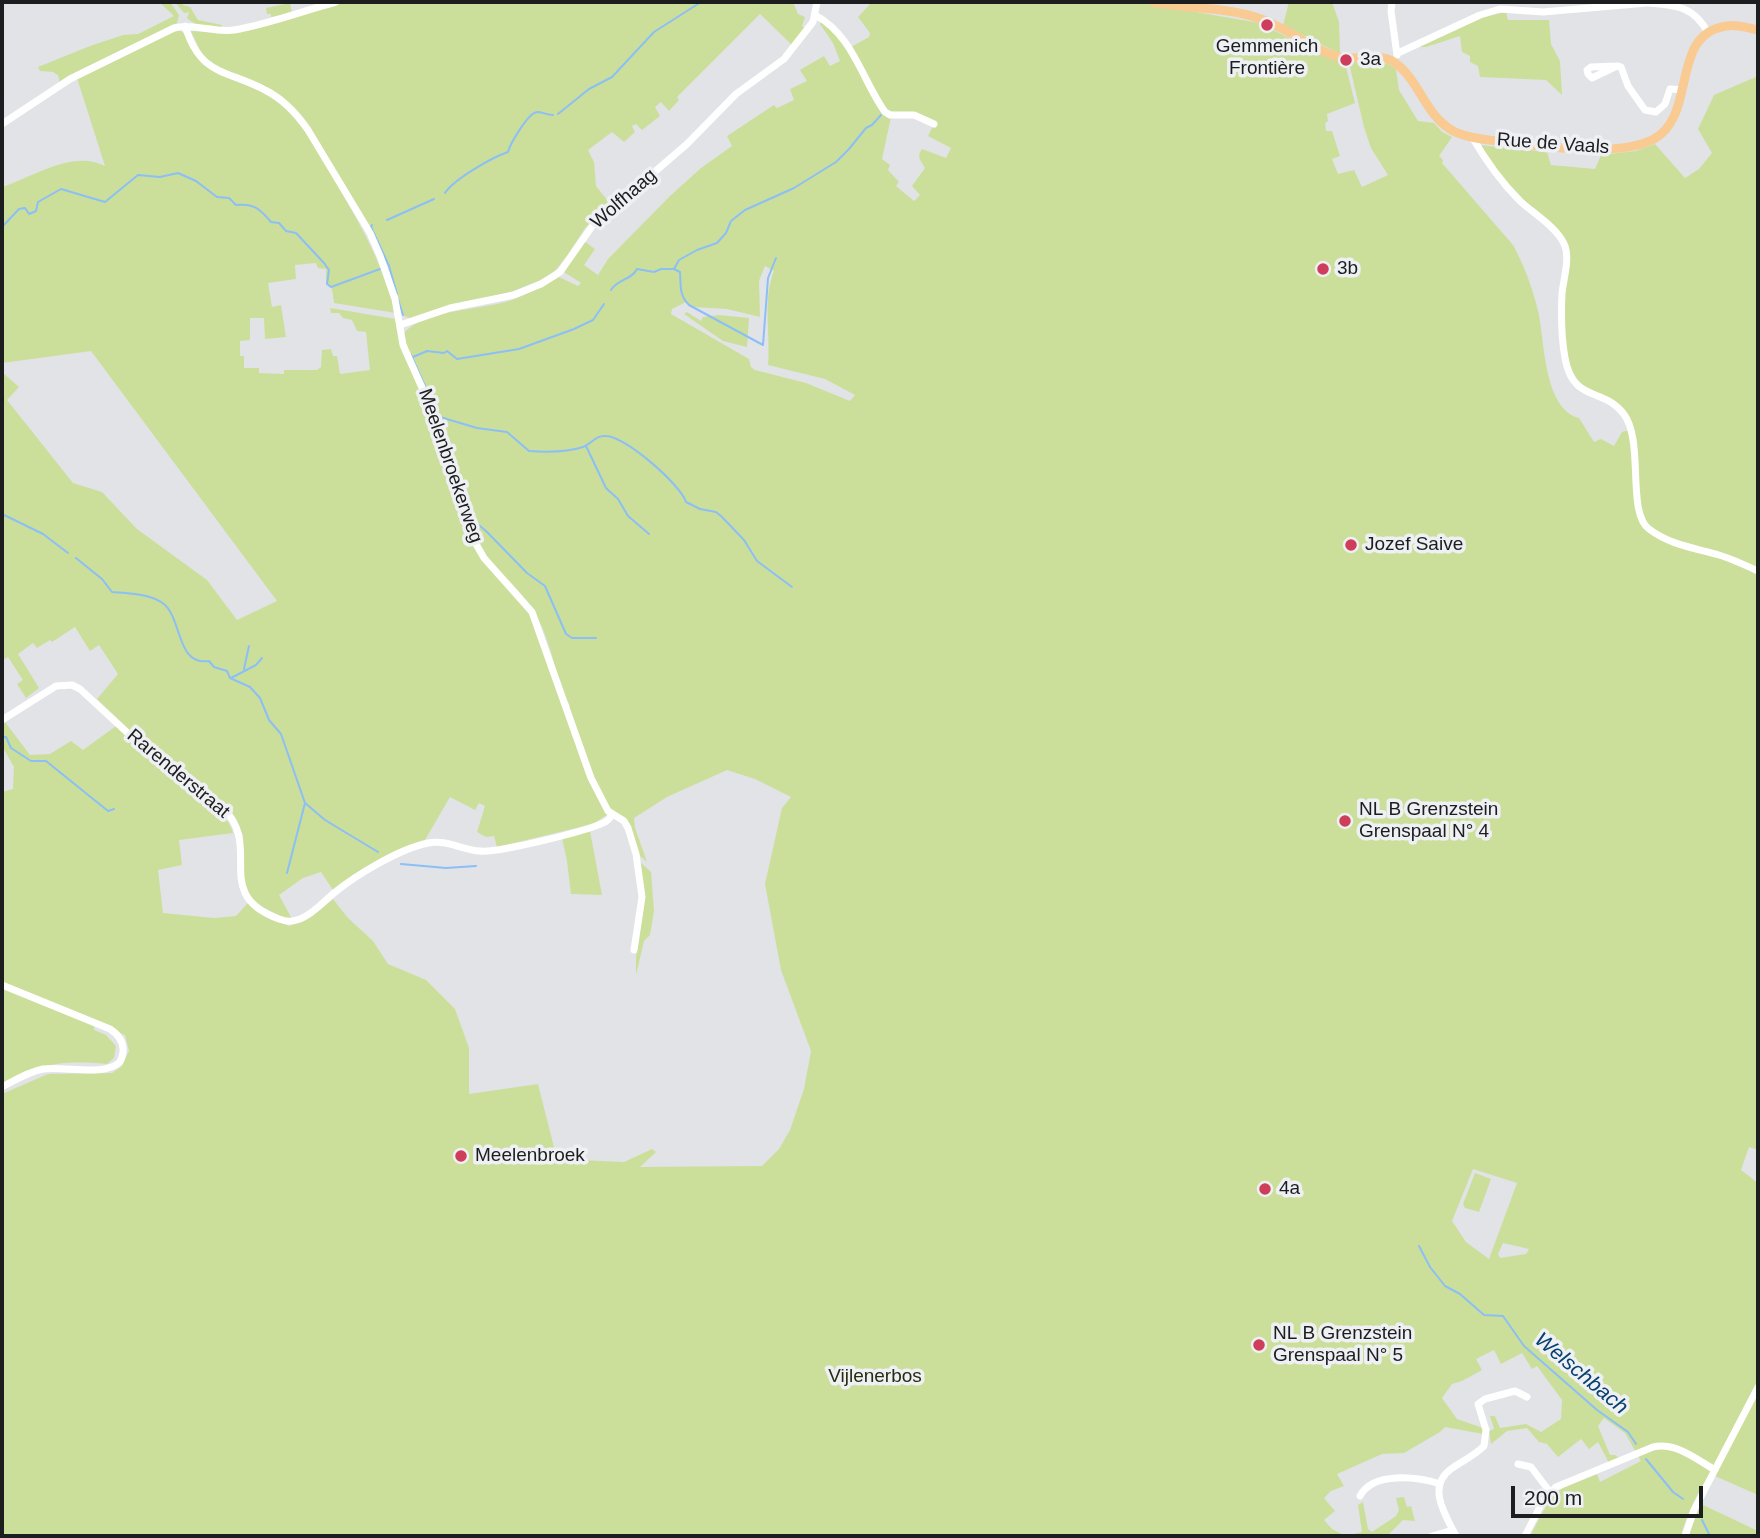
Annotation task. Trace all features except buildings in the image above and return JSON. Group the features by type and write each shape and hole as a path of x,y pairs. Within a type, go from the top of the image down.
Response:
{"main road":[{"path":"1153,2 1260,18 1334,55 1351,59 1396,57"},
{"path":"1708,33 1729,25 1758,30"},
{"name":"Rue de Vaals","path":"1396,57 1443,123 1455,132 1472,137 1580,149 1635,146 1654,139 1668,128 1677,112 1693,51 1708,33"}],"street":[{"path":"2,124 70,79 174,28 185,26 214,31 235,29 336,2"},
{"name":"Wolfhaag","path":"400,325 450,308 514,295 541,284 560,272 593,225 687,144 736,94 784,59 810,26 817,2"},
{"path":"1392,2 1396,57 1480,15 1500,9 1543,12 1662,4 1689,10 1703,23 1708,33"},
{"path":"815,15 834,28 845,41 885,112 890,115 911,115 934,124"},
{"name":"Meelenbroekerweg","path":"185,26 195,50 210,67 268,91 287,105 304,124 376,244 393,292 403,345 440,428 475,544 484,558 522,598 536,619 591,778 605,806 612,815 624,821 628,828 638,865 641,906 634,950"},
{"path":"1617,66 1622,69 1628,86 1645,110 1656,112 1665,104 1670,89 1683,90"},
{"path":"1472,137 1495,174 1556,234 1564,246 1566,260 1561,316 1565,362 1572,379 1581,389 1614,405 1625,414 1636,458 1638,505 1643,523 1675,544 1720,555 1758,570"},
{"name":"Rarenderstraat","path":"2,720 56,686 72,685 80,688 158,761 233,818 240,837 245,896 253,905 286,921 305,916 348,883 425,843 446,843 480,852 507,849 590,827 605,822 612,815"},
{"path":"2,985 110,1029 119,1036 124,1050 120,1062 107,1070 41,1069 2,1087"},
{"path":"1685,1536 1694,1510 1758,1387"},
{"path":"1432,1536 1454,1533 1440,1506 1440,1484 1449,1470 1483,1446 1486,1430 1478,1408 1481,1401 1515,1391 1527,1397"},
{"path":"1525,1536 1556,1486 1658,1446 1676,1448 1715,1470"},
{"path":"1518,1464 1531,1467 1550,1492"},
{"path":"1360,1496 1368,1486 1391,1479 1410,1477 1440,1484"}],"green space":[{"path":"159,2 170,2 179,15 177,23 60,83 58,75 53,72 40,71 38,67 123,35 138,34 174,16"},
{"path":"175,2 182,2 190,7 198,20 222,27 195,23 187,18 189,12 184,13"},
{"path":"344,2 793,2 798,14 805,17 802,26 805,28 792,45 760,14 677,97 679,100 669,111 661,102 655,107 660,116 642,130 636,124 632,126 635,132 624,142 612,132 588,150 594,162 596,186 611,205 585,228 567,256 546,278 513,291 413,319 404,316 388,266 374,236 334,179 377,260 396,313 334,303 332,289 326,283 326,269 318,268 316,263 295,265 296,279 268,283 272,307 281,305 286,337 265,339 264,318 250,318 250,340 240,341 240,356 244,356 244,368 259,368 259,373 284,374 284,370 317,370 321,367 322,350 331,349 333,356 337,356 340,374 370,370 366,332 357,331 352,320 343,318 339,313 331,313 330,308 396,319 432,416 471,543 483,560 528,608 608,814 593,824 497,847 494,836 486,837 477,832 485,806 479,803 475,810 450,797 425,840 333,890 321,872 303,878 279,895 292,919 286,919 254,903 244,888 243,835 235,819 165,764 97,699 118,674 99,645 90,651 75,627 37,648 33,643 18,654 39,688 26,698 17,684 23,680 8,657 2,660 2,372 19,387 7,400 73,483 102,492 137,529 207,580 237,620 277,601 91,351 2,363 2,187 67,163 93,162 105,166 77,78 179,30 185,34 202,60 233,76 203,57 191,31 221,33"},
{"name":"Vijlenerbos","path":"872,2 1137,2 1260,23 1312,50 1345,63 1355,103 1327,114 1326,131 1332,131 1340,156 1332,159 1338,174 1354,170 1362,187 1388,175 1371,148 1349,63 1385,63 1396,69 1399,90 1418,121 1434,123 1442,132 1452,137 1439,156 1443,160 1442,163 1517,253 1536,303 1548,372 1558,401 1567,412 1579,418 1594,442 1601,439 1614,446 1622,432 1629,430 1635,461 1636,505 1643,526 1675,544 1710,553 1758,572 1758,1150 1749,1147 1741,1170 1758,1183 1758,1495 1715,1476 1733,1442 1702,1487 1681,1536 1530,1536 1551,1497 1564,1487 1597,1474 1600,1482 1641,1461 1625,1433 1604,1418 1598,1426 1610,1455 1619,1458 1609,1463 1598,1442 1589,1449 1581,1439 1558,1457 1527,1428 1507,1431 1491,1444 1489,1431 1494,1429 1490,1416 1495,1416 1500,1428 1526,1424 1541,1432 1561,1419 1562,1400 1537,1366 1532,1369 1522,1353 1501,1364 1494,1350 1476,1359 1482,1370 1452,1384 1442,1398 1457,1419 1483,1428 1483,1434 1445,1427 1404,1453 1382,1454 1337,1474 1344,1486 1331,1491 1324,1498 1335,1511 1324,1520 1332,1529 1346,1536 2,1536 2,1094 48,1074 112,1073 121,1067 129,1051 125,1035 95,1021 94,1030 106,1035 116,1046 114,1058 107,1064 64,1063 29,1071 2,1083 2,792 13,789 14,767 2,746 2,724 5,722 30,755 50,754 71,741 83,750 116,726 156,764 221,813 233,833 179,840 182,865 158,870 163,913 214,918 236,916 248,903 268,917 289,926 311,917 333,899 348,918 373,941 388,964 426,980 455,1009 469,1048 469,1094 538,1084 557,1159 624,1162 652,1149 656,1152 640,1167 762,1166 779,1149 790,1130 804,1089 811,1051 781,970 765,884 782,808 791,797 755,779 727,770 667,797 634,818 647,862 638,854 628,824 609,808 602,797 567,708 570,706 565,702 542,626 523,596 478,546 446,440 408,351 404,333 413,325 438,315 509,301 559,277 578,286 581,283 564,272 584,241 595,249 584,265 598,275 608,259 670,196 701,168 732,146 727,136 774,105 777,108 794,100 790,89 807,81 800,70 824,56 830,66 840,61 833,43 820,24 821,21 841,38 877,104 884,114 891,117 882,159 890,165 888,170 899,182 896,186 914,201 920,195 912,186 925,168 919,157 922,149 946,158 951,148 928,136 935,122 911,113 893,112 884,108 851,47 869,37 870,33 858,17","holes":["765,266 774,271 768,294 768,365 825,379 855,395 850,401 806,383 755,370 749,359 671,314 672,309 686,302 693,307 727,309 760,317 759,281","1473,1169 1517,1183 1489,1259 1466,1242 1452,1221","1503,1243 1529,1249 1526,1254 1500,1258 1498,1254"]},
{"path":"1289,2 1332,2 1339,22 1340,54 1283,25"},
{"path":"290,3 292,13 271,17 271,14 267,14 266,8"},
{"path":"1506,12 1508,20 1549,20 1551,44 1560,61 1562,95 1546,80 1480,77 1478,66 1470,62 1470,56 1462,52 1460,36 1426,47 1416,47 1484,17"},
{"path":"1758,76 1758,568 1681,545 1667,539 1643,520 1626,412 1583,388 1568,361 1563,321 1567,245 1497,172 1480,145 1547,152 1551,165 1595,169 1601,155 1636,151 1655,144 1685,178 1699,169 1712,153 1698,129 1714,95"},
{"path":"687,312 701,321 703,317 719,315 749,318 747,347 723,341 684,314"},
{"path":"590,831 602,895 571,894 562,838"},
{"path":"639,861 651,872 654,911 650,935 644,941 636,975 644,905"},
{"path":"1475,1173 1491,1179 1479,1212 1465,1208 1463,1204"},
{"path":"1404,1497 1407,1507 1411,1506 1415,1521 1403,1520 1387,1536 1346,1536 1362,1532 1358,1505 1363,1502 1368,1529 1372,1532 1396,1516 1399,1510 1396,1498"},
{"path":"1701,1504 1758,1531 1758,1536 1688,1536"}],"waterway":[{"path":"558,114 589,89 612,77 654,32 701,2"},
{"path":"445,193 474,169 508,152 520,129 533,114 537,112 553,115"},
{"path":"611,290 637,269 654,272 674,269 679,260 717,243 726,233 731,221 745,210 794,188 836,162 881,115"},
{"path":"2,227 19,209 25,208 29,214 36,211 38,202 61,189 105,202 138,175 160,177 178,173 196,181 217,197 229,198 236,205 256,208 271,222 279,223 286,231 296,233 329,270 327,284 331,287 380,269"},
{"path":"387,220 434,199"},
{"path":"372,225 397,294"},
{"path":"674,269 680,272 682,294 689,305 763,345 768,278 776,258"},
{"path":"398,299 403,315"},
{"path":"413,357 427,351 447,351 457,359 519,349 593,320 604,304"},
{"path":"411,355 442,424"},
{"path":"440,417 477,428 507,432 529,451 577,449 599,437 615,438 638,452 664,474 686,502 700,509 716,512 722,517 744,540 757,561 792,587"},
{"path":"586,446 606,488 618,499 628,516 649,534"},
{"path":"454,462 467,504"},
{"path":"2,514 43,534 68,553"},
{"path":"472,519 527,573 545,586 566,634 572,638 596,638"},
{"path":"76,558 102,579 112,592 147,596 160,601 175,621 181,641 191,657 199,661 209,661 214,667 227,671 230,678 250,687 260,698 269,720 281,734 305,803 325,820 378,852"},
{"path":"244,669 249,646"},
{"path":"231,678 256,665 262,658"},
{"path":"2,737 6,737 11,748 31,761 46,761 108,811 114,809"},
{"path":"287,873 305,803"},
{"path":"401,864 446,868 476,866"},
{"name":"Welschbach","path":"1419,1246 1430,1267 1445,1286 1460,1294 1484,1315 1503,1316 1524,1346 1597,1410 1628,1432 1636,1444"},
{"name":"Welschbach","path":"1646,1459 1673,1492 1683,1499"},
{"name":"Welschbach","path":"1702,1520 1710,1536"}],"place":[{"name":"Gemmenich Frontière","path":"1267,25"},
{"name":"3a","path":"1346,60"},
{"name":"3b","path":"1323,269"},
{"name":"Jozef Saive","path":"1351,545"},
{"name":"NL B Grenzstein Grenspaal N° 4","path":"1345,821"},
{"name":"Meelenbroek","path":"461,1156"},
{"name":"4a","path":"1265,1189"},
{"name":"NL B Grenzstein Grenspaal N° 5","path":"1259,1345"}]}
